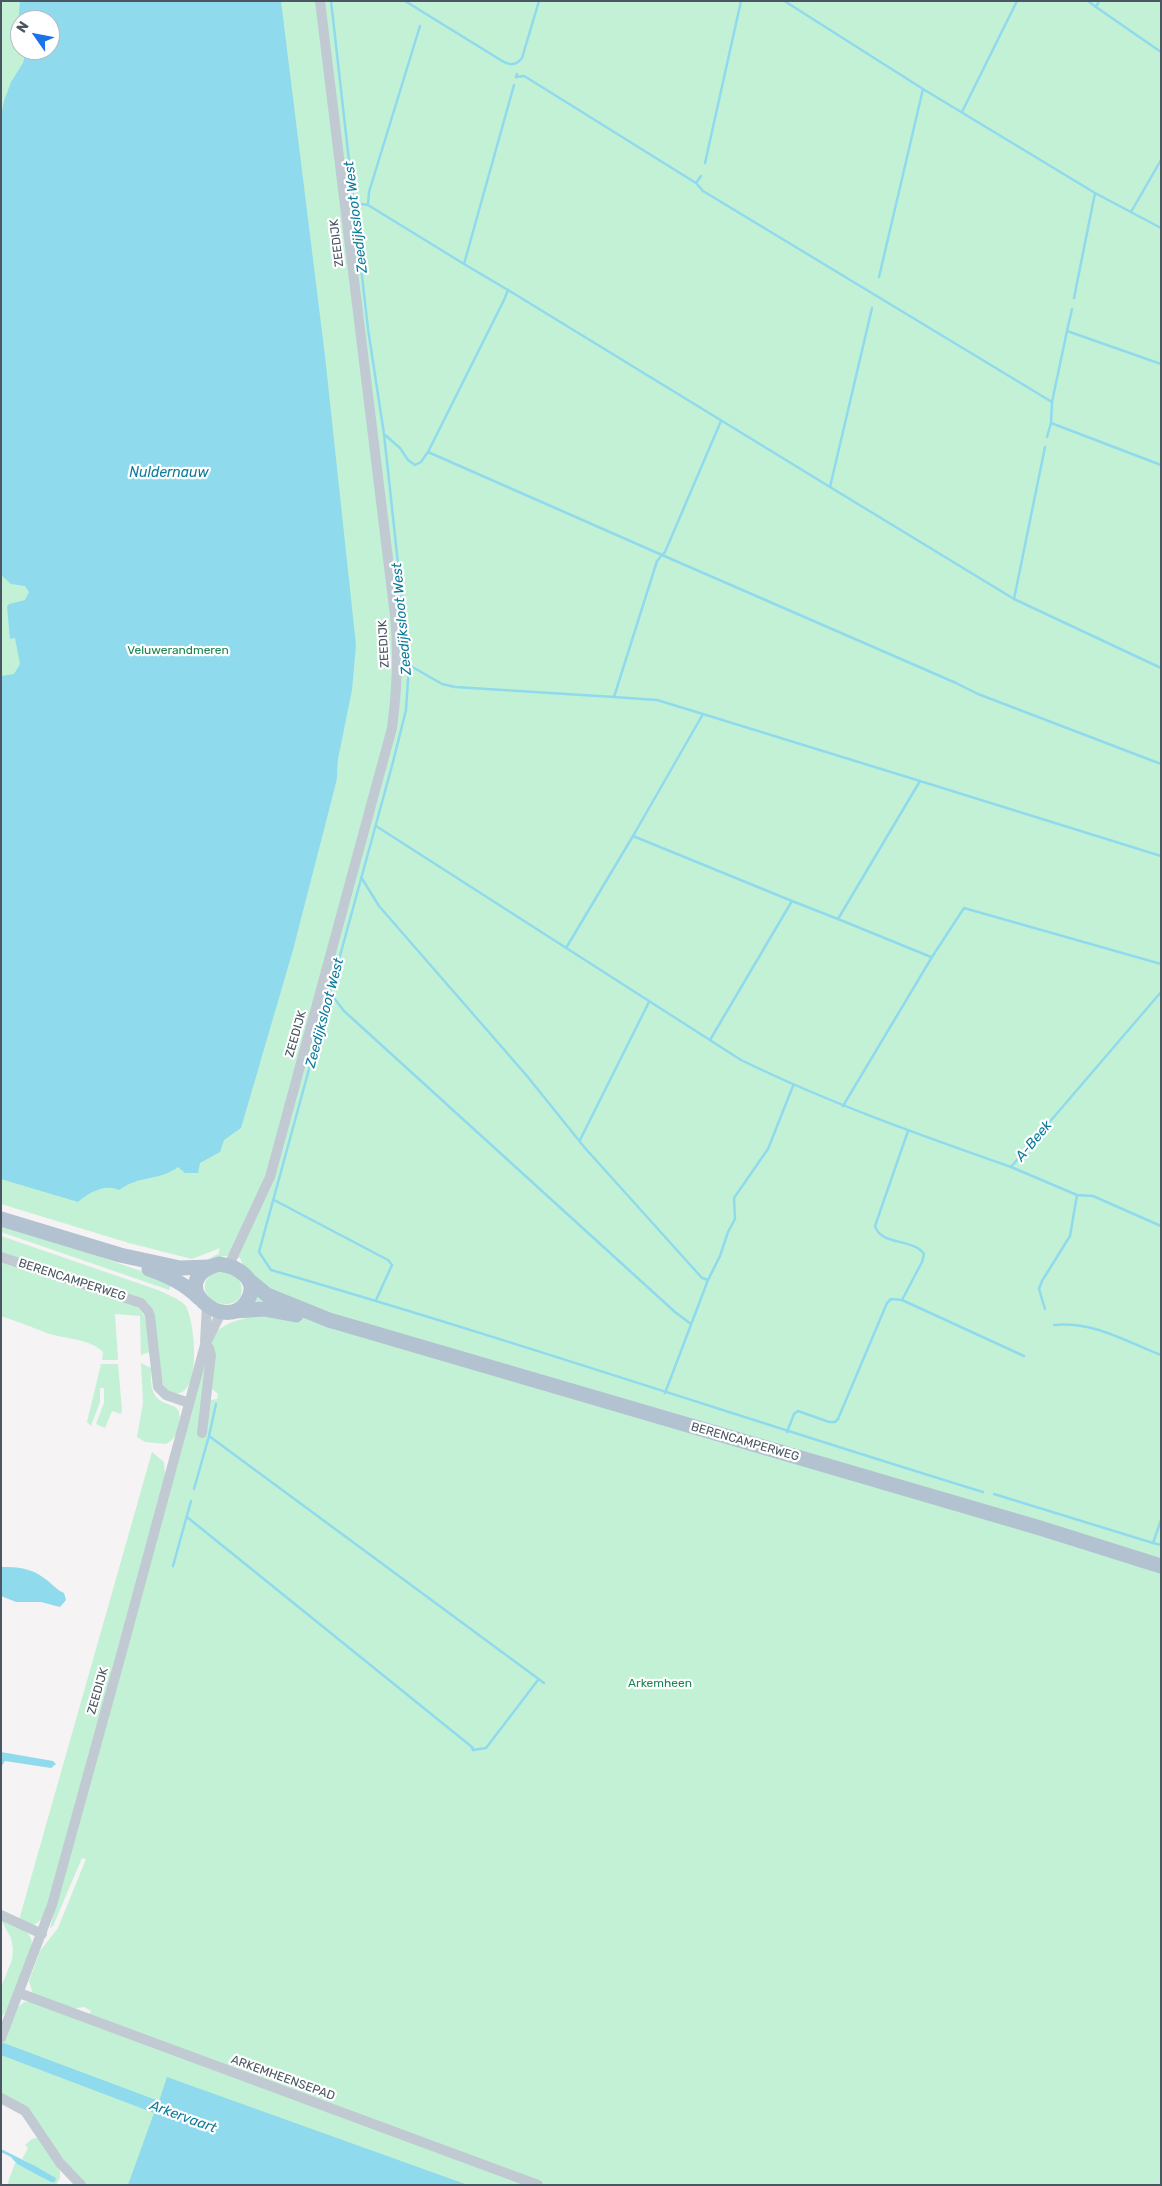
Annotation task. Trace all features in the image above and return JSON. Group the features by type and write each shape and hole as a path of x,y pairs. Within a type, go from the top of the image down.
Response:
{"main road":[{"path":"1,1219 120,1255 180,1268 209,1267 219,1264 229,1265 240,1270 250,1281 251,1296 245,1305 228,1311 215,1310 203,1302 189,1288 176,1280 120,1255"},
{"path":"203,1302 196,1289 196,1280 201,1272 209,1267"},
{"name":"BERENCAMPERWEG","path":"250,1281 267,1295 329,1320 1040,1528 1161,1566"},
{"name":"BERENCAMPERWEG","path":"228,1311 264,1308 329,1320"}],"street":[{"name":"ZEEDIJK","path":"229,1265 270,1177 383,765 392,728 398,682 398,642 320,1"},
{"name":"BERENCAMPERWEG","path":"1,1257 141,1303 150,1316 158,1387 166,1395 188,1403"},
{"name":"ZEEDIJK","path":"202,1433 211,1355 209,1348 205,1345 203,1302"},
{"name":"ZEEDIJK","path":"1,2038 42,1934 121,1656 205,1345 228,1311"},
{"path":"1,1915 42,1934"},
{"name":"ARKEMHEENSEPAD","path":"19,1993 538,2185"},
{"path":"1,2098 25,2111 60,2162 81,2185"}],"green space":[{"name":"Arkemheen","path":"1,1 1161,1 1161,2185 87,2185 70,2169 38,2122 1,2095 1,2050 18,2007 24,2002 30,2002 87,2022 91,2011 84,2007 72,2009 33,1994 29,1981 40,1951 58,1928 86,1859 82,1858 53,1926 50,1928 205,1358 210,1400 217,1399 218,1394 212,1389 212,1338 217,1331 225,1326 244,1319 255,1279 243,1266 240,1258 224,1256 202,1262 218,1254 220,1248 192,1259 129,1243 1,1204","holes":["338,763 337,779 255,1076"]},
{"path":"1,1226 92,1254 172,1282 169,1290 1,1232"},
{"path":"1,1236 158,1290 185,1305 189,1313 194,1340 193,1371 189,1384 183,1391 174,1393 166,1389 162,1382 151,1307 147,1302 1,1253"},
{"path":"1,1261 135,1305 140,1309 146,1320 150,1352 141,1355 140,1316 115,1314 118,1360 102,1360 103,1352 91,1344 47,1333 1,1316"},
{"path":"221,1271 238,1277 242,1289 240,1298 234,1303 225,1304 217,1302 209,1298 205,1290 206,1280 211,1275"},
{"path":"141,1363 151,1368 153,1392 155,1395 164,1403 177,1408 179,1412 180,1419 176,1434 166,1444 145,1442 137,1437 143,1403"},
{"path":"101,1364 118,1364 122,1410 121,1414 112,1411 105,1428 96,1424 104,1403 104,1388 100,1388 100,1402 91,1426 87,1422"},
{"path":"152,1452 164,1462 165,1475 61,1860 44,1915 34,1925 19,1920"},
{"path":"1,1920 27,1932 32,1942 32,1948 6,2014 4,2013 1,2020 1,1987 12,1960 13,1949 11,1938"},
{"path":"40,2137 60,2171 60,2178 56,2185 7,2185 15,2163 55,2182 55,2178 22,2159 28,2148 25,2145 32,2139"}],"water":[{"name":"Nuldernauw","path":"20,1 281,1 325,356 356,645 352,690 338,759 337,779 293,950 241,1128 224,1140 220,1152 200,1163 198,1173 185,1173 178,1167 164,1174 134,1182 119,1190 103,1188 97,1190 78,1202 1,1179 1,676 14,674 20,664 15,638 10,639 7,607 9,604 25,600 29,592 25,586 11,584 1,575 1,117 4,101 11,82 24,60 60,60 60,10 19,10"},
{"path":"1,1567 19,1568 34,1572 64,1593 66,1600 60,1607 41,1602 16,1602 1,1596"},
{"path":"1,1752 53,1761 56,1764 51,1768 5,1761 1,1767"},
{"name":"Arkervaart","path":"1,2042 159,2101 167,2077 468,2185 128,2185 154,2113 1,2055"},
{"path":"1,2149 56,2178 55,2182 51,2182 17,2164 11,2157 1,2152"}],"waterway":[{"name":"Zeedijksloot West","path":"331,1 368,329 384,434 409,665 406,710 393,762 259,1252 271,1270 539,1351 983,1492"},
{"path":"405,1 508,64 517,63 522,58 539,1"},
{"path":"705,163 741,1"},
{"path":"962,112 1017,1"},
{"path":"1088,1 1096,7"},
{"path":"1099,1 1096,7 1161,52"},
{"path":"786,2 923,89 879,277"},
{"path":"420,26 369,192 368,205 464,264 514,85"},
{"path":"517,74 516,77 524,76 696,183"},
{"path":"923,89 1095,193 1074,298"},
{"path":"1131,212 1161,160"},
{"path":"701,176 696,183 703,191 1052,402"},
{"path":"1095,193 1161,228"},
{"path":"355,203 368,205"},
{"path":"384,434 400,448 408,460 415,465 421,462 428,452 504,300 508,290 464,264"},
{"path":"508,290 830,487 872,308"},
{"path":"1067,331 1072,309"},
{"path":"1051,423 1052,402 1067,331 1161,364"},
{"path":"428,452 662,555 665,552 721,421"},
{"path":"1047,437 1051,423 1161,465"},
{"path":"1014,599 1045,447"},
{"path":"830,487 1014,599 1161,668"},
{"path":"703,714 657,700 614,697 657,561 662,555 978,694 1161,764"},
{"path":"409,665 442,684 455,687 614,697"},
{"path":"633,836 703,714 920,781 838,919 792,901"},
{"path":"920,781 1161,856"},
{"path":"376,826 741,1060 841,1104 1011,1167"},
{"path":"566,948 633,836 792,901 710,1040"},
{"path":"361,877 379,906 527,1076 585,1148 702,1278 708,1280"},
{"path":"843,1106 932,957 964,908 1161,964"},
{"path":"838,919 931,957"},
{"name":"A-Beek","path":"1161,992 1011,1167 1077,1195 1093,1196 1161,1226"},
{"path":"331,994 344,1011 675,1312 691,1324"},
{"path":"580,1140 649,1002"},
{"path":"665,1393 708,1280 735,1219 734,1198 768,1149 793,1086"},
{"path":"787,1432 794,1414 798,1411 829,1422 835,1422 838,1419 887,1303 891,1299 902,1300 922,1262 924,1254 919,1249 884,1237 875,1226 908,1131"},
{"path":"1045,1309 1039,1289 1070,1236 1077,1195"},
{"path":"274,1200 388,1260 392,1265 376,1300"},
{"path":"902,1300 1024,1356"},
{"path":"1054,1325 1082,1326 1096,1329 1161,1355"},
{"path":"194,1489 216,1404"},
{"path":"209,1436 544,1683"},
{"path":"994,1494 1153,1543"},
{"path":"173,1566 191,1501"},
{"path":"187,1517 472,1747 473,1750 486,1748 538,1680"},
{"path":"1161,1520 1153,1543 1161,1545"}],"park label":[{"name":"Veluwerandmeren","path":"178,651"}]}
